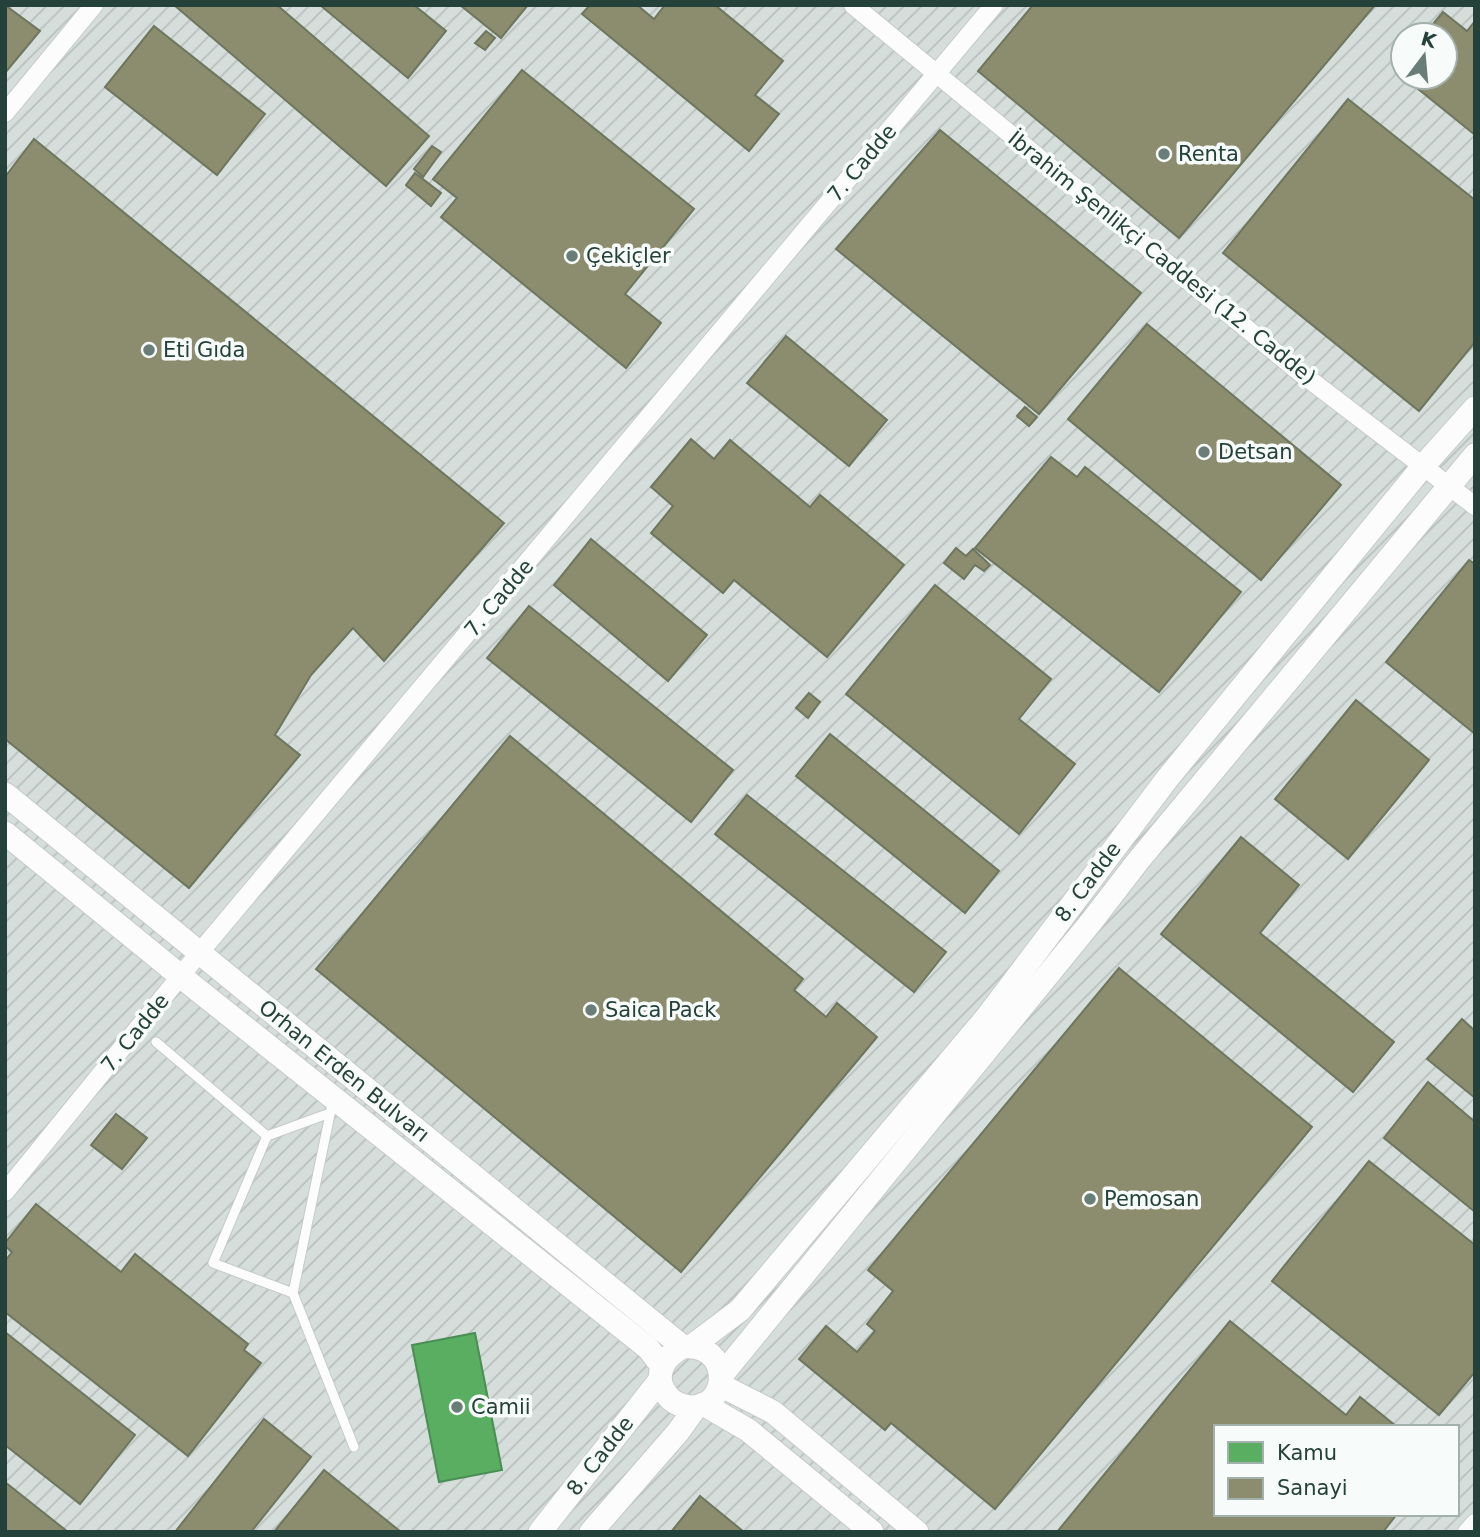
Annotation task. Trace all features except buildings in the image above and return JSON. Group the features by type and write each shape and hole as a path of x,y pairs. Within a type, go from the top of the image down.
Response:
{"street":[{"path":"5,113 94,5"},
{"name":"İbrahim Şenlikçi Caddesi (12. Cadde)","path":"853,5 1297,370 1475,506"},
{"name":"7. Cadde","path":"5,1192 201,952 994,5"},
{"name":"8. Cadde","path":"687,1347 740,1311 987,1017 1167,779 1424,465 1475,408"},
{"name":"8. Cadde","path":"720,1381 1138,861 1475,455"},
{"name":"Orhan Erden Bulvarı","path":"5,794 687,1347 709,1352 715,1359 720,1381 772,1412 918,1532"},
{"name":"Orhan Erden Bulvarı","path":"5,833 182,975 332,1105 648,1348 661,1373 663,1389 668,1398 686,1407 700,1406 748,1430 872,1532"},
{"path":"661,1373 667,1358 687,1347"},
{"name":"8. Cadde","path":"540,1532 661,1373"},
{"path":"700,1406 716,1394 720,1381"},
{"name":"8. Cadde","path":"591,1532 700,1406"},
{"path":"1468,1532 1475,1523"}],"lane":[{"path":"156,1042 267,1136"},
{"path":"293,1293 213,1263 267,1136 332,1105"},
{"path":"332,1105 293,1293 354,1447"}],"shaded area":[{"path":"5,5 1475,5 1475,1532 5,1532"}],"place":[{"name":"Renta","path":"1164,154"},
{"name":"Çekiçler","path":"572,256"},
{"name":"Eti Gıda","path":"149,350"},
{"name":"Detsan","path":"1204,452"},
{"name":"Saica Pack","path":"591,1010"},
{"name":"Pemosan","path":"1090,1199"},
{"name":"Camii","path":"457,1407"}]}
